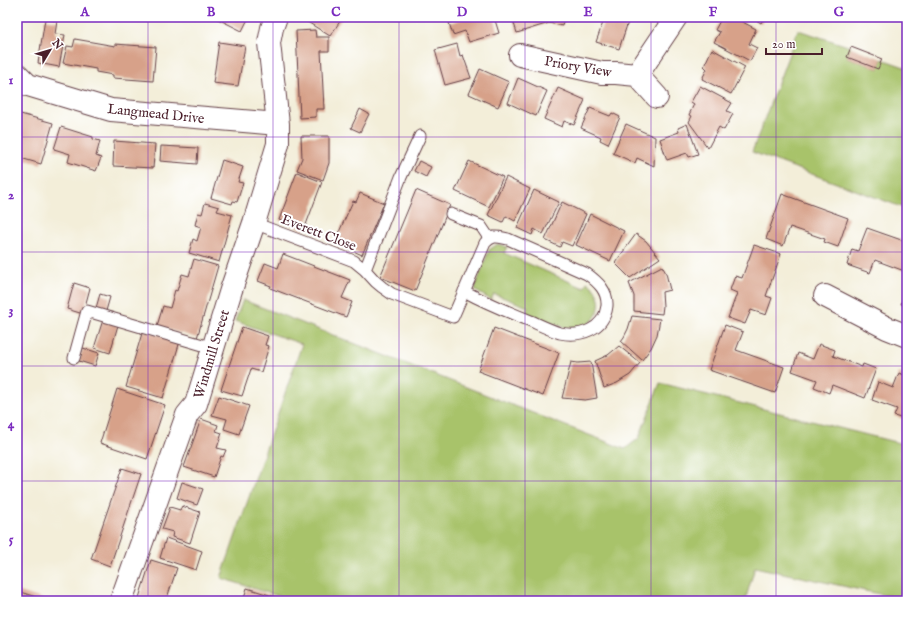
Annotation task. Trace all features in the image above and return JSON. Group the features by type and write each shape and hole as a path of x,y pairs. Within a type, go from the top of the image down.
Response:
{"street":[{"name":"Windmill Street","path":"121,601 187,415 196,404 278,144 278,124 269,44 276,17"},
{"path":"657,97 637,75 676,17"},
{"name":"Priory View","path":"520,55 602,73 637,75"},
{"name":"Langmead Drive","path":"17,74 28,85 112,110 278,124"},
{"path":"825,296 887,328 907,336"}],"lane":[{"path":"365,270 401,177 420,136"},
{"path":"451,214 482,226 489,238"},
{"name":"Everett Close","path":"254,223 354,261 379,285 392,294 453,317 464,291"},
{"path":"496,236 508,239 587,274 602,287 607,304 606,312 602,319 588,332 580,334 560,333 492,306 464,291 485,243 489,238 496,236"},
{"path":"74,358 87,311 213,348"}],"green space":[{"path":"798,30 851,47 847,57 878,69 882,59 907,68 907,209 752,152"},
{"path":"499,244 507,247 504,253 584,288 587,282 594,288 598,295 599,302 599,309 592,321 577,328 565,327 526,313 528,307 494,294 491,300 476,291 475,288 489,250"},
{"path":"243,300 625,449 639,438 660,383 907,445 907,600 755,567 745,601 294,601 221,578 302,344 235,321"}],"building":[{"path":"214,17 249,17 242,31"},
{"path":"308,17 343,17 330,36 306,21"},
{"path":"469,17 494,17 499,33 469,42 465,31 453,35 449,23"},
{"path":"512,17 564,17 562,26 549,23 517,33"},
{"path":"605,17 623,17 629,19 619,49 596,42"},
{"path":"722,17 733,17 756,29 749,44 757,48 750,61 714,42 720,32 715,30"},
{"path":"751,17 764,17 761,23"},
{"path":"45,19 57,21 55,34 65,35 59,67 38,63"},
{"path":"315,30 316,37 329,37 329,51 321,51 324,109 316,109 316,117 300,118 296,31"},
{"path":"75,39 115,46 115,44 156,47 153,81 113,78 113,75 96,72 96,69 63,63 67,46 73,47"},
{"path":"219,42 245,46 238,86 213,83"},
{"path":"457,44 460,56 463,55 471,78 445,85 435,50"},
{"path":"851,47 882,59 878,69 847,57"},
{"path":"712,49 745,67 731,94 702,79 707,69 704,66"},
{"path":"480,69 509,82 498,107 469,94"},
{"path":"518,78 547,91 536,116 508,103"},
{"path":"700,86 732,103 727,111 733,114 724,130 719,127 708,148 689,122 692,116 689,115 694,104 691,102"},
{"path":"558,88 585,100 574,125 564,121 562,127 544,119"},
{"path":"590,108 610,116 612,113 620,117 608,144 600,140 601,137 581,128"},
{"path":"360,109 369,114 360,132 351,128"},
{"path":"17,113 53,123 41,164 17,157"},
{"path":"626,124 655,137 654,166 637,158 635,163 613,153"},
{"path":"687,124 698,154 689,157 687,153 667,160 660,139 679,132 678,128"},
{"path":"61,127 93,137 93,139 100,141 96,156 101,158 96,171 68,162 70,154 54,149"},
{"path":"301,136 329,136 329,163 323,180 297,170 302,158"},
{"path":"114,141 155,144 153,168 113,166"},
{"path":"161,146 198,148 197,164 160,161"},
{"path":"222,160 243,167 238,182 243,183 237,202 233,201 232,204 211,198"},
{"path":"419,161 431,167 426,177 414,171"},
{"path":"469,161 503,177 489,207 455,191"},
{"path":"297,172 322,182 304,230 279,220"},
{"path":"506,177 530,189 515,221 506,216 503,222 488,215"},
{"path":"416,190 450,205 415,291 380,277"},
{"path":"534,190 559,202 543,234 534,229 532,235 517,228"},
{"path":"360,193 384,203 362,255 338,244 342,234 339,232 353,201 356,202"},
{"path":"782,194 848,218 838,247 824,242 825,239 790,227 783,246 766,239"},
{"path":"562,202 586,214 572,246 562,242 560,247 545,240"},
{"path":"205,203 219,207 217,211 232,215 219,262 189,253 193,239 197,241 201,227 195,225 198,213 202,214"},
{"path":"590,214 624,231 610,261 576,245"},
{"path":"867,228 907,242 907,272 875,260 870,273 847,265 852,249 858,251"},
{"path":"636,234 646,241 660,258 630,278 615,263"},
{"path":"754,245 781,254 766,296 772,298 766,315 751,310 745,324 728,318 737,293 730,290 735,276 742,278"},
{"path":"283,254 350,280 342,298 352,302 346,317 270,288 271,286 258,281 265,263 278,268"},
{"path":"194,259 218,266 197,338 157,326 163,306 170,308 175,290 177,291 182,274 189,276"},
{"path":"662,266 666,273 670,290 662,292 662,314 634,311 634,296 629,283"},
{"path":"74,283 90,288 83,314 67,309"},
{"path":"907,288 907,306 901,304"},
{"path":"100,294 110,297 106,311 96,308"},
{"path":"632,316 660,319 657,335 651,348 642,360 621,341 628,329"},
{"path":"103,320 118,325 110,353 94,348"},
{"path":"725,325 743,332 736,350 784,367 775,393 709,370"},
{"path":"242,327 268,336 265,345 269,346 261,372 251,369 242,396 221,390"},
{"path":"494,328 559,353 543,396 478,371"},
{"path":"143,330 180,341 163,398 126,387"},
{"path":"819,344 835,350 833,356 862,367 863,364 876,369 865,398 832,385 829,393 814,387 817,380 792,371 798,353 813,359"},
{"path":"619,346 640,363 630,375 617,383 604,388 595,361 608,355"},
{"path":"83,348 99,353 95,366 79,361"},
{"path":"571,362 591,362 597,398 585,400 562,398"},
{"path":"899,373 907,376 907,420 894,416 897,409 872,400 878,382 893,388"},
{"path":"117,389 165,405 147,459 100,443"},
{"path":"219,396 249,406 239,434 224,429 227,419 212,415"},
{"path":"201,419 218,425 216,431 222,433 217,448 226,450 223,457 221,456 214,477 184,467"},
{"path":"122,468 141,474 110,566 91,559"},
{"path":"182,482 203,489 197,505 177,498"},
{"path":"182,506 200,512 190,543 172,537 173,532 162,529 170,507 180,510"},
{"path":"166,538 202,551 196,570 160,558"},
{"path":"151,560 177,568 166,601 138,601"},
{"path":"247,588 282,599 282,601 243,601"},
{"path":"17,591 49,601 17,601"}]}
